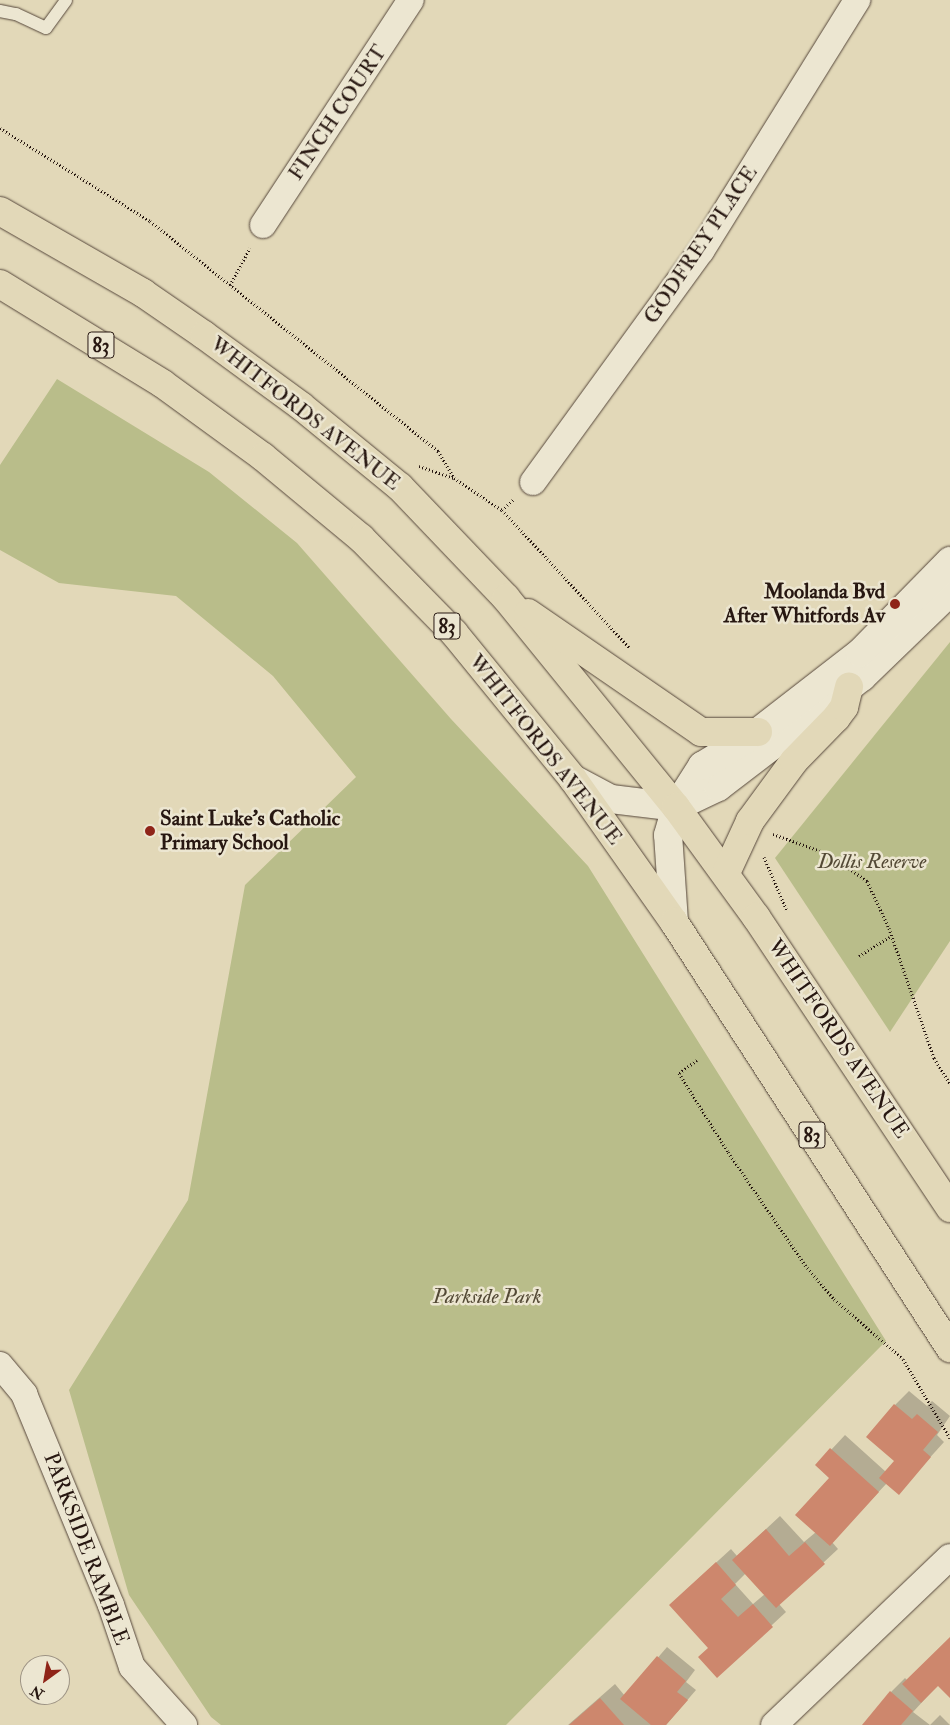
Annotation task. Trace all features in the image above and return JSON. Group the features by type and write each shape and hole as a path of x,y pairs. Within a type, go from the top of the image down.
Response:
{"main road":[{"name":"WHITFORDS AVENUE","path":"0,211 143,293 301,406 400,487 506,598 676,806 726,873 950,1208"},
{"name":"WHITFORDS AVENUE","path":"0,284 163,384 263,457 361,538 485,669 573,779 674,922 950,1348"},
{"path":"0,298 38,306"},
{"path":"506,598 701,732 758,732"},
{"path":"726,873 750,821 794,761 836,718 844,707 849,687"}],"street":[{"name":"FINCH COURT","path":"263,225 411,0"},
{"name":"GODFREY PLACE","path":"533,482 701,251 857,0"},
{"path":"674,922 668,835 676,806 702,766 758,732 860,653 950,561"},
{"path":"573,779 611,800 676,806 718,787 849,687 950,592"},
{"name":"PARKSIDE RAMBLE","path":"0,1365 24,1394 111,1605 132,1667 184,1725"},
{"path":"774,1725 950,1557"}],"lane":[{"path":"0,12 16,14 46,28 66,0"}],"path":[{"path":"0,128 150,221 438,451 454,478"},
{"path":"230,285 263,225"},
{"path":"772,834 830,854 867,881 889,928 889,936 934,1058 950,1084"},
{"path":"859,956 889,936"},
{"path":"697,1060 679,1073 728,1152 805,1265 834,1299 903,1359 950,1438"}],"green space":[{"name":"Parkside Park","path":"57,379 209,472 297,543 451,719 588,866 886,1341 506,1725 221,1725 211,1717 129,1595 69,1390 188,1200 245,885 356,777 273,676 176,596 59,583 0,550 0,465"},
{"name":"Dollis Reserve","path":"950,642 950,941 890,1032 775,858"}],"building":[{"path":"894,1404 912,1419 917,1414 938,1432 923,1450 931,1457 899,1495 879,1478 894,1461 866,1437"},
{"path":"830,1448 879,1492 830,1546 795,1515 829,1478 815,1465"},
{"path":"766,1529 789,1556 805,1542 825,1564 776,1608 732,1560"},
{"path":"716,1562 736,1585 721,1599 738,1617 753,1604 773,1627 717,1678 698,1657 708,1648 669,1605"},
{"path":"950,1637 950,1698 938,1686 921,1703 902,1684"},
{"path":"657,1656 686,1681 677,1692 688,1700 666,1725 651,1725 620,1699"},
{"path":"890,1691 913,1711 901,1725 862,1725"},
{"path":"600,1698 624,1725 569,1725"}],"place":[{"name":"Moolanda Bvd After Whitfords Av","path":"895,604"},
{"name":"Saint Luke's Catholic Primary School","path":"150,831"}]}
